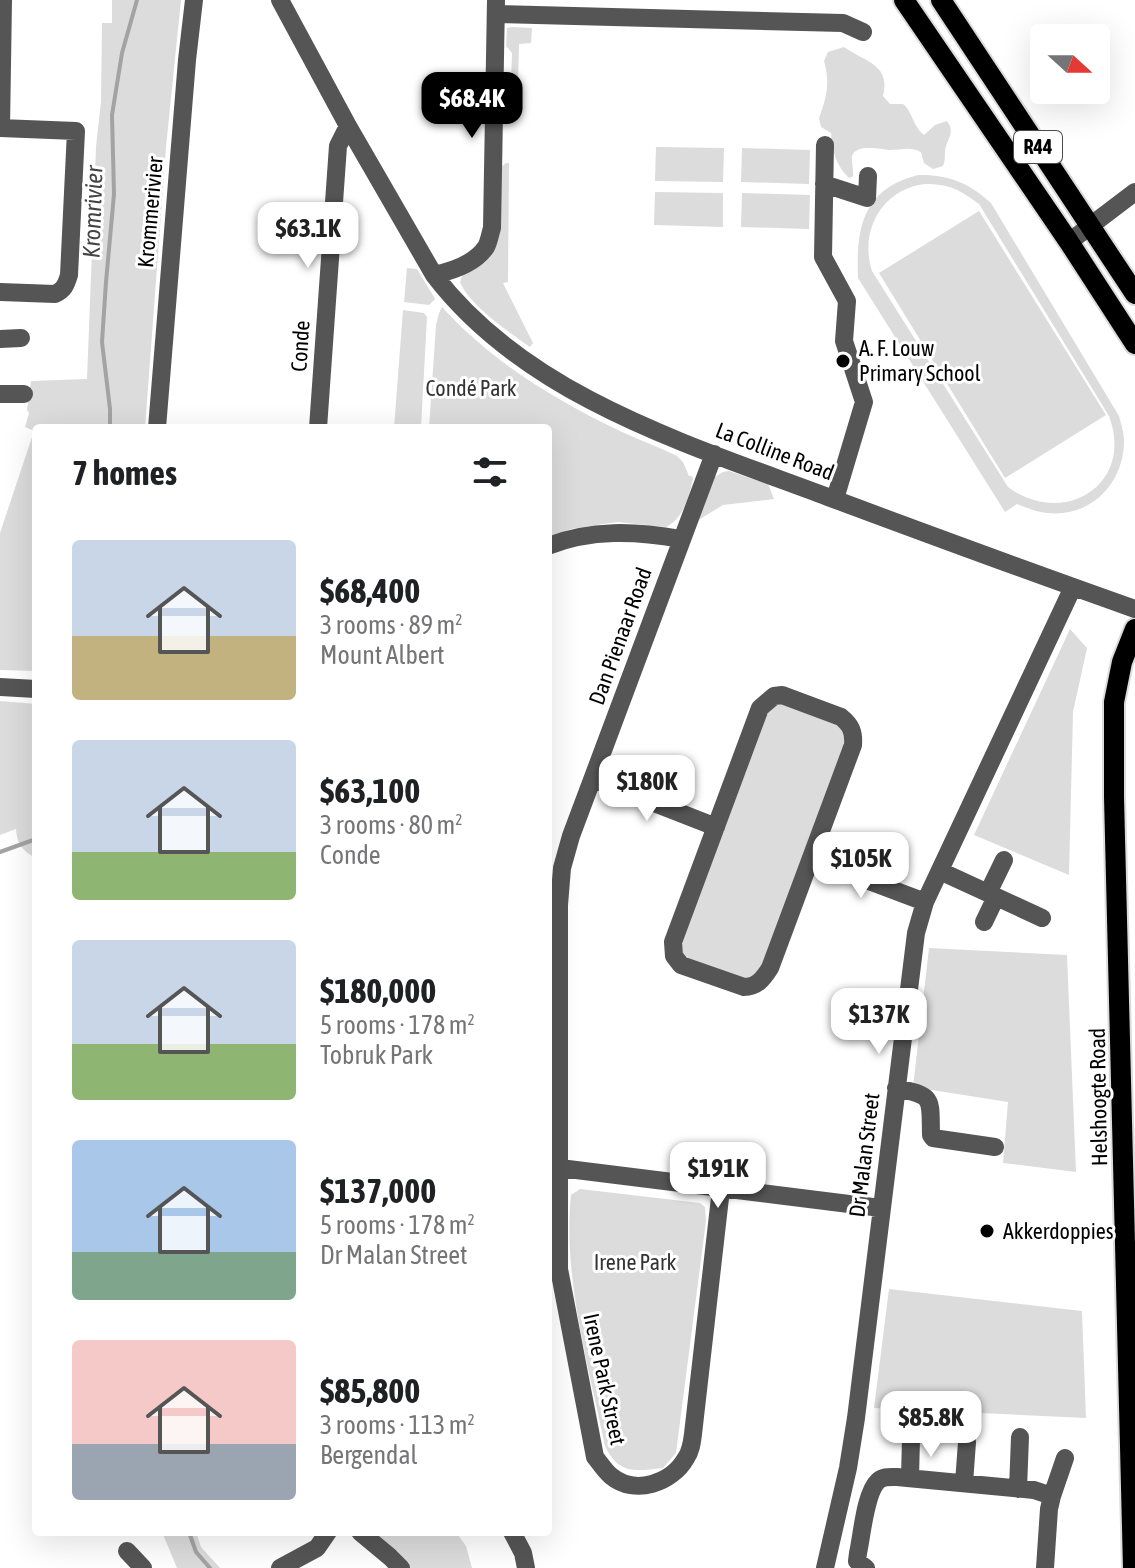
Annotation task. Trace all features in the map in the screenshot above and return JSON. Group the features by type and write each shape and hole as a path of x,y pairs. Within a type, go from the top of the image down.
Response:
{"main road":[{"name":"R44","path":"904,0 1135,344"},
{"name":"R44","path":"941,0 1135,294"},
{"name":"Helshoogte Road","path":"1133,1568 1114,702 1122,662 1135,629"}],"street":[{"path":"0,292 55,294 63,290 67,282 76,131 0,128 3,0"},
{"name":"Krommerivier","path":"157,424 194,0"},
{"name":"La Colline Road","path":"280,0 434,275 448,293 515,354 545,375 613,412 714,454 1135,609"},
{"path":"434,275 451,271 475,259 487,247 492,228 496,7 843,23 863,32"},
{"name":"Conde","path":"318,424 338,146 348,126"},
{"path":"825,145 823,257 847,301 844,341 864,402 835,499"},
{"path":"824,184 867,198 868,176"},
{"path":"1069,242 1135,192"},
{"path":"0,339 21,338"},
{"path":"0,394 24,394"},
{"name":"Dan Pienaar Road","path":"560,1168 554,936 562,868 714,454"},
{"path":"552,545 598,533 651,534 681,539"},
{"name":"Dr Malan Street","path":"825,1568 856,1418 916,933 925,902 1073,587"},
{"path":"0,687 32,689"},
{"path":"774,696 790,697 841,717 848,722 854,736 811,859 775,954 765,977 758,984 736,986 681,965 674,956 673,942 760,708 774,696"},
{"path":"593,779 716,827"},
{"path":"811,859 925,902"},
{"path":"984,922 1004,860"},
{"path":"940,871 1042,918"},
{"path":"896,1088 918,1092 931,1103 933,1138 995,1147"},
{"path":"560,1168 881,1208"},
{"name":"Irene Park Street","path":"560,1168 559,1269 595,1457 611,1476 627,1485 644,1486 663,1481 678,1471 689,1455 721,1189"},
{"path":"1018,1489 1020,1437"},
{"path":"910,1478 911,1438"},
{"path":"964,1483 967,1442"},
{"path":"1045,1568 1052,1496 1065,1458"},
{"path":"866,1568 857,1561 864,1521 871,1492 883,1478 1034,1490 1052,1496"},
{"path":"838,1514 864,1521"},
{"path":"280,1568 317,1548 325,1536"},
{"path":"365,1536 401,1568"},
{"path":"514,1536 523,1553 526,1568"},
{"path":"127,1551 143,1568"}],"green space":[{"path":"112,0 181,0 166,147 145,424 32,424 32,430 25,427 31,381 87,379 102,23 112,23"},
{"path":"507,28 532,28 531,43 519,44 518,84 511,84 512,53 506,46"},
{"path":"844,47 880,70 883,96 890,104 903,104 924,135 935,125 947,121 951,133 943,166 933,169 924,163 921,152 913,149 869,148 854,152 853,176 849,178 836,157 831,133 821,127 819,118 827,90 824,61 828,52"},
{"path":"656,147 724,148 723,182 655,181"},
{"path":"742,148 810,150 809,184 741,182"},
{"path":"509,163 508,282 503,283 533,343 530,347 481,309 460,282 473,266 499,169"},
{"path":"918,175 948,178 975,190 991,203 1119,416 1124,441 1118,471 1102,495 1091,503 1063,513 1032,510 1017,504 1005,512 858,278 859,242 867,213 874,200 900,181","holes":["925,184 954,189 979,204 1109,416 1114,441 1112,462 1103,480 1089,493 1071,501 1051,503 1029,499 1008,487 872,271 869,241 878,214 897,194"]},
{"path":"655,192 723,193 723,227 654,225"},
{"path":"742,193 810,195 809,229 741,227"},
{"path":"979,211 1106,415 1005,478 879,273"},
{"path":"407,268 417,269 434,297 429,305 404,302"},
{"name":"Condé Park","path":"442,307 481,345 548,392 620,431 677,456 693,479 677,519 666,527 617,522 571,529 552,536 552,424 429,424"},
{"path":"403,310 424,313 427,317 421,424 394,424"},
{"path":"32,437 32,671 0,670 0,533"},
{"path":"729,471 768,484 774,499 723,505 695,522 713,478"},
{"path":"1070,629 1087,648 1073,712 1069,875 974,835"},
{"path":"0,701 32,704 32,856 21,846 16,829 0,835"},
{"path":"775,703 802,707 829,720 844,730 844,746 762,969 752,980 742,981 689,962 680,945 766,711"},
{"path":"929,948 1067,955 1076,1172 1003,1163 1008,1102 913,1087"},
{"path":"552,949 554,1129 552,1129"},
{"name":"Irene Park","path":"580,1189 700,1203 705,1207 706,1221 676,1453 663,1468 629,1469 616,1462 605,1446 574,1289 569,1226 571,1195"},
{"path":"889,1289 1082,1311 1086,1418 874,1408"},
{"path":"164,1536 197,1536 201,1547 220,1568 177,1568"},
{"path":"359,1536 459,1536 466,1546 472,1568 404,1568"}],"waterway":[{"name":"Kromrivier","path":"110,424 102,342 114,194 112,115 122,53 137,0"},
{"path":"0,852 32,840"},
{"name":"Kromrivier","path":"190,1536 196,1552 210,1568"}],"place":[{"name":"A. F. Louw Primary School","path":"843,361"},
{"name":"Akkerdoppies","path":"987,1231"}]}
